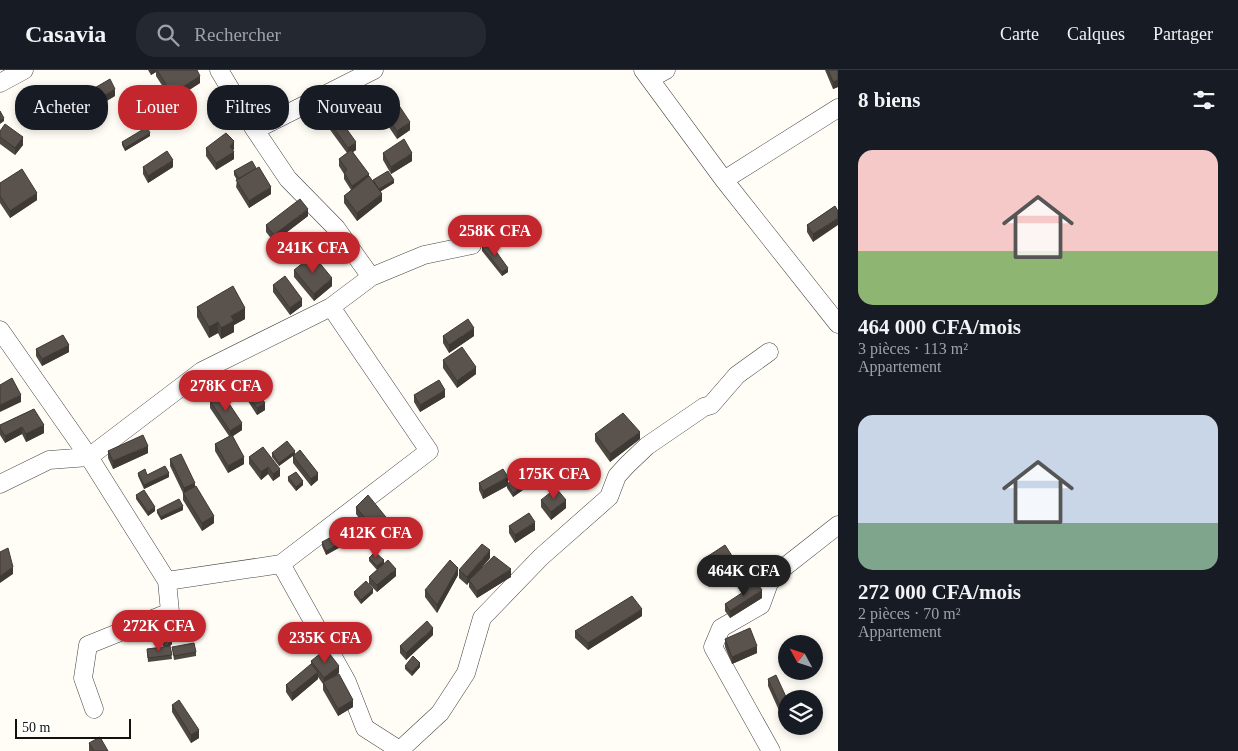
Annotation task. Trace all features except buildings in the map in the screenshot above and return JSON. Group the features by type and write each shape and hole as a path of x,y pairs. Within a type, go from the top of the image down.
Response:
{"street":[{"path":"0,84 24,70"},
{"path":"220,70 229,85"},
{"path":"289,113 374,70"},
{"path":"666,70 647,74 724,180 838,324"},
{"path":"724,180 838,108"},
{"path":"255,130 288,178 336,228 371,277"},
{"path":"0,484 49,460 89,457 202,371 331,307 371,277 424,255 472,245"},
{"path":"167,582 281,564 429,452 331,307"},
{"path":"0,330 89,457 167,582 170,612 88,645 83,678 94,710"},
{"path":"281,564 348,682 365,728 400,750 440,714 466,673 482,618 508,589 609,497 617,476 647,446 704,406 712,405 737,375 769,352"},
{"path":"771,751 713,647 721,628 760,605 769,583 782,569 838,525"}]}
